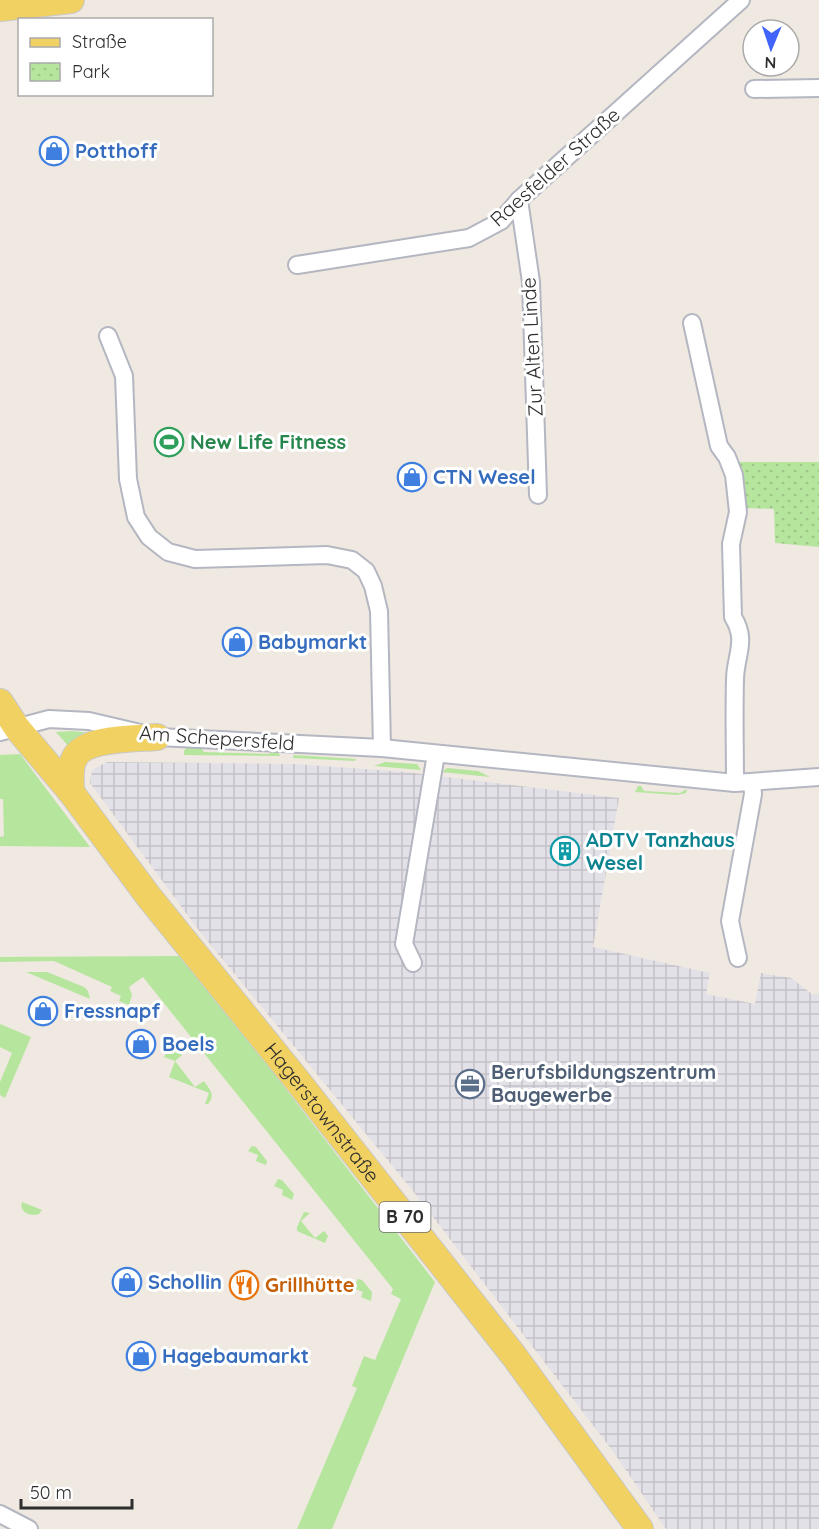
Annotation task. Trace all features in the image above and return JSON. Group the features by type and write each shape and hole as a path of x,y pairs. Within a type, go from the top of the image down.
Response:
{"main road":[{"path":"0,8 71,0"},
{"name":"Hagerstownstraße","path":"0,702 9,730 71,792 149,897 514,1356 640,1529"},
{"path":"71,792 71,770 74,757 86,746 116,740 157,737"}],"street":[{"name":"Raesfelder Straße","path":"297,265 469,238 501,221 519,201 741,0"},
{"path":"754,89 819,88"},
{"name":"Zur Alten Linde","path":"519,201 531,282 538,495"},
{"path":"692,323 719,446 727,457 734,475 738,512 731,544 733,617 738,626 740,656 735,674 735,783"},
{"path":"108,336 124,376 128,479 136,517 148,537 168,552 195,559 327,555 352,560 366,571 373,586 379,611 382,748"},
{"name":"Am Schepersfeld","path":"9,730 49,719 89,721 157,737 382,748 735,783 819,777"},
{"path":"413,963 404,944 436,754"},
{"path":"738,958 730,921 753,794 752,783"},
{"path":"0,1514 28,1529"}],"shaded area":[{"path":"107,762 295,764 406,772 619,798 593,947 710,973 706,994 755,1004 761,973 791,978 812,994 819,994 819,1529 666,1529 612,1450 413,1191 200,932 90,783 92,770"}],"green space":[{"path":"736,462 819,462 819,547 775,543 774,509 745,508"},
{"path":"56,732 92,733 71,749"},
{"path":"200,747 204,752 269,754 278,750 280,756 184,755 186,748"},
{"path":"20,754 90,847 0,846 0,837 4,836 3,799 0,799 0,755"},
{"path":"294,755 356,759 355,761 293,758"},
{"path":"385,762 417,764 421,770 374,766"},
{"path":"447,768 478,771 490,777 442,772"},
{"path":"638,786 641,786 644,791 680,793 687,789 686,793 677,795 635,792"},
{"path":"183,956 435,1282 332,1529 297,1529 357,1388 352,1386 364,1356 375,1360 401,1299 391,1294 393,1289 143,977 129,987 132,995 129,1005 119,1001 121,996 110,991 112,987 54,961 0,962 0,957"},
{"path":"26,972 47,972 84,987 90,999"},
{"path":"0,1024 31,1037 5,1098 0,1095 0,1082 12,1053 0,1047"},
{"path":"169,1047 175,1047 182,1055 175,1061 164,1057"},
{"path":"175,1061 195,1087 204,1081 212,1095 208,1104 205,1104 209,1093 169,1077"},
{"path":"252,1146 256,1147 267,1161 266,1165 256,1161 258,1155 248,1151"},
{"path":"278,1179 282,1180 294,1194 292,1200 282,1195 283,1190 274,1186"},
{"path":"22,1202 42,1210 36,1215 29,1214 22,1209"},
{"path":"304,1212 310,1213 301,1221 315,1238 324,1231 328,1236 325,1243 297,1231"},
{"path":"358,1279 362,1280 372,1292 371,1301 361,1297 363,1292 353,1288"}],"place":[{"name":"Potthoff","path":"54,151"},
{"name":"New Life Fitness","path":"169,442"},
{"name":"CTN Wesel","path":"412,477"},
{"name":"Babymarkt","path":"237,642"},
{"name":"ADTV Tanzhaus Wesel","path":"565,851"},
{"name":"Fressnapf","path":"43,1011"},
{"name":"Boels","path":"141,1044"},
{"name":"Berufsbildungszentrum Baugewerbe","path":"470,1084"},
{"name":"Schollin","path":"127,1282"},
{"name":"Grillhütte","path":"244,1285"},
{"name":"Hagebaumarkt","path":"141,1356"}]}
